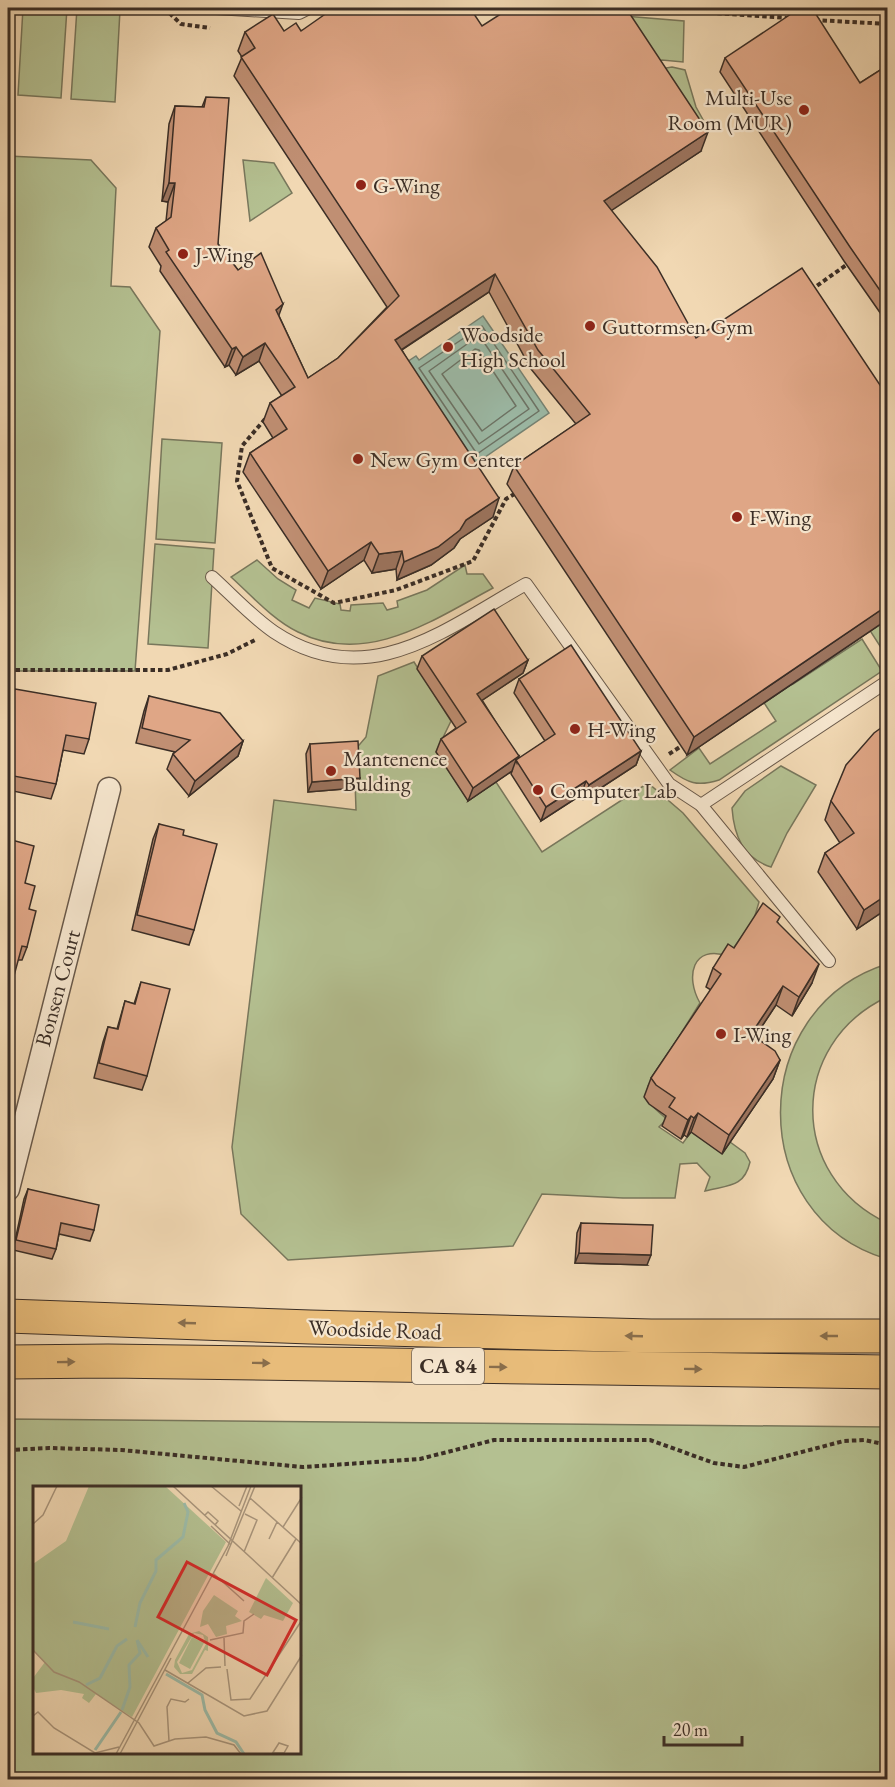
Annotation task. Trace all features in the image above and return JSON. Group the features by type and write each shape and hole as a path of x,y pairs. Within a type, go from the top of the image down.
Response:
{"main road":[{"name":"Woodside Road","path":"8,1316 310,1328 651,1336 888,1336"},
{"name":"Woodside Road","path":"8,1362 108,1361 888,1372"}],"street":[{"name":"Bonsen Court","path":"8,1189 40,1054 109,789"}],"lane":[{"path":"216,8 299,13 309,8"},
{"path":"212,577 272,631 298,646 325,656 358,659 390,654 421,642 526,584 669,784 701,805 830,962"},
{"path":"701,805 888,681"}],"path":[{"path":"635,8 796,18"},
{"path":"807,19 888,24"},
{"path":"805,294 851,262"},
{"path":"269,414 242,446 237,481 272,568 334,603 396,590 473,561 507,499 525,487"},
{"path":"8,670 168,670 227,654 272,631"},
{"path":"654,765 693,738"},
{"path":"8,1450 50,1448 121,1450 303,1467 420,1459 494,1440 650,1440 714,1463 744,1467 844,1441 864,1440 888,1445"}],"shaded area":[{"path":"8,8 13,8 8,94"},
{"path":"23,8 67,8 61,98 18,95"},
{"path":"77,8 120,10 115,102 71,99"},
{"path":"612,15 684,21 683,62 662,60 647,69"},
{"path":"672,67 685,70 696,107 706,125 691,135 660,69"},
{"path":"8,156 91,160 116,188 111,286 130,287 160,331 135,671 8,671"},
{"path":"243,160 274,163 292,193 250,221"},
{"path":"162,439 222,443 215,543 156,539"},
{"path":"155,544 214,549 208,648 148,644"},
{"path":"257,560 278,579 296,590 292,600 309,608 315,598 340,604 341,610 350,611 351,605 383,603 387,610 398,607 397,601 427,590 465,565 467,574 483,574 493,588 399,635 374,642 349,644 324,641 289,627 263,607 231,577"},
{"path":"887,618 887,657 869,629"},
{"path":"862,639 882,671 719,780 705,783 693,782 670,770 699,748 710,764 776,721 761,698 793,684"},
{"path":"414,662 451,721 436,752 468,800 496,782 542,852 648,783 683,813 759,902 754,919 728,956 706,955 695,965 693,983 700,1003 648,1086 647,1092 652,1105 667,1119 659,1127 683,1143 691,1132 722,1153 730,1142 745,1153 750,1162 744,1177 739,1181 705,1191 710,1177 697,1163 680,1164 675,1198 542,1194 513,1246 288,1260 241,1214 232,1147 274,800 356,810 354,751 366,737 378,676"},
{"path":"781,766 816,785 787,833 771,867 753,858 742,845 735,828 732,808 745,791"},
{"path":"887,964 887,997 855,1018 831,1046 817,1077 813,1110 817,1143 831,1174 855,1202 887,1223 887,1259 840,1236 807,1201 787,1159 780,1112 787,1066 807,1023 841,988"},
{"path":"8,1419 887,1427 887,1779 8,1779"}],"water":[{"path":"483,316 549,413 475,464 407,362 416,356 419,360"}],"building":[{"path":"334,8 470,8 482,26 510,8 626,8 708,132 604,201 657,267 696,338 802,268 888,397 888,605 694,737 514,466 590,414 538,350 495,274 395,340 499,498 466,520 460,530 438,547 404,562 402,551 379,554 371,542 328,571 250,453 287,429 270,403 295,387 265,343 243,357 236,347 232,349 166,252 169,250 156,228 171,217 175,183 169,183 175,106 204,107 206,97 229,98 218,244 238,270 261,253 283,304 276,310 308,378 338,358 399,296 241,57 255,48 245,32 273,14 284,31 296,23 301,31"},
{"name":"Multi-Use Room (MUR)","path":"800,8 812,8 860,83 888,65 888,302 725,58"},
{"path":"494,609 528,660 477,694 519,756 473,788 441,739 466,722 422,656"},
{"name":"H-Wing","path":"571,645 641,751 589,785 586,781 546,807 516,760 555,734 519,679"},
{"path":"15,689 96,703 89,739 66,735 56,784 8,775 8,695 12,697"},
{"path":"149,696 220,713 243,741 195,781 173,754 190,740 142,728"},
{"path":"888,723 888,894 864,910 825,853 854,833 831,801 846,765 874,733"},
{"name":"Mantenence Bulding","path":"358,741 360,778 312,782 310,744"},
{"path":"159,824 184,830 183,835 217,844 194,930 137,915"},
{"path":"8,839 34,846 25,883 35,886 29,909 36,911 27,947 22,946 8,998"},
{"name":"I-Wing","path":"763,903 780,917 777,922 819,964 799,997 783,986 751,1034 775,1051 780,1060 729,1135 698,1113 694,1118 691,1116 688,1120 669,1107 675,1098 656,1085 651,1078 721,974 713,968 728,944 734,948"},
{"path":"141,982 170,989 147,1076 99,1063 108,1027 118,1029 125,1001 135,1004"},
{"path":"28,1189 99,1205 94,1230 61,1223 56,1249 16,1240"},
{"path":"581,1223 653,1225 651,1255 579,1253"}],"place":[{"name":"Multi-Use Room (MUR)","path":"804,110"},
{"name":"G-Wing","path":"361,185"},
{"name":"J-Wing","path":"183,254"},
{"name":"Guttormsen Gym","path":"590,326"},
{"name":"Woodside High School","path":"448,347"},
{"name":"New Gym Center","path":"358,459"},
{"name":"F-Wing","path":"737,517"},
{"name":"H-Wing","path":"575,729"},
{"name":"Mantenence Bulding","path":"331,771"},
{"name":"Computer Lab","path":"538,790"},
{"name":"I-Wing","path":"721,1034"}]}
